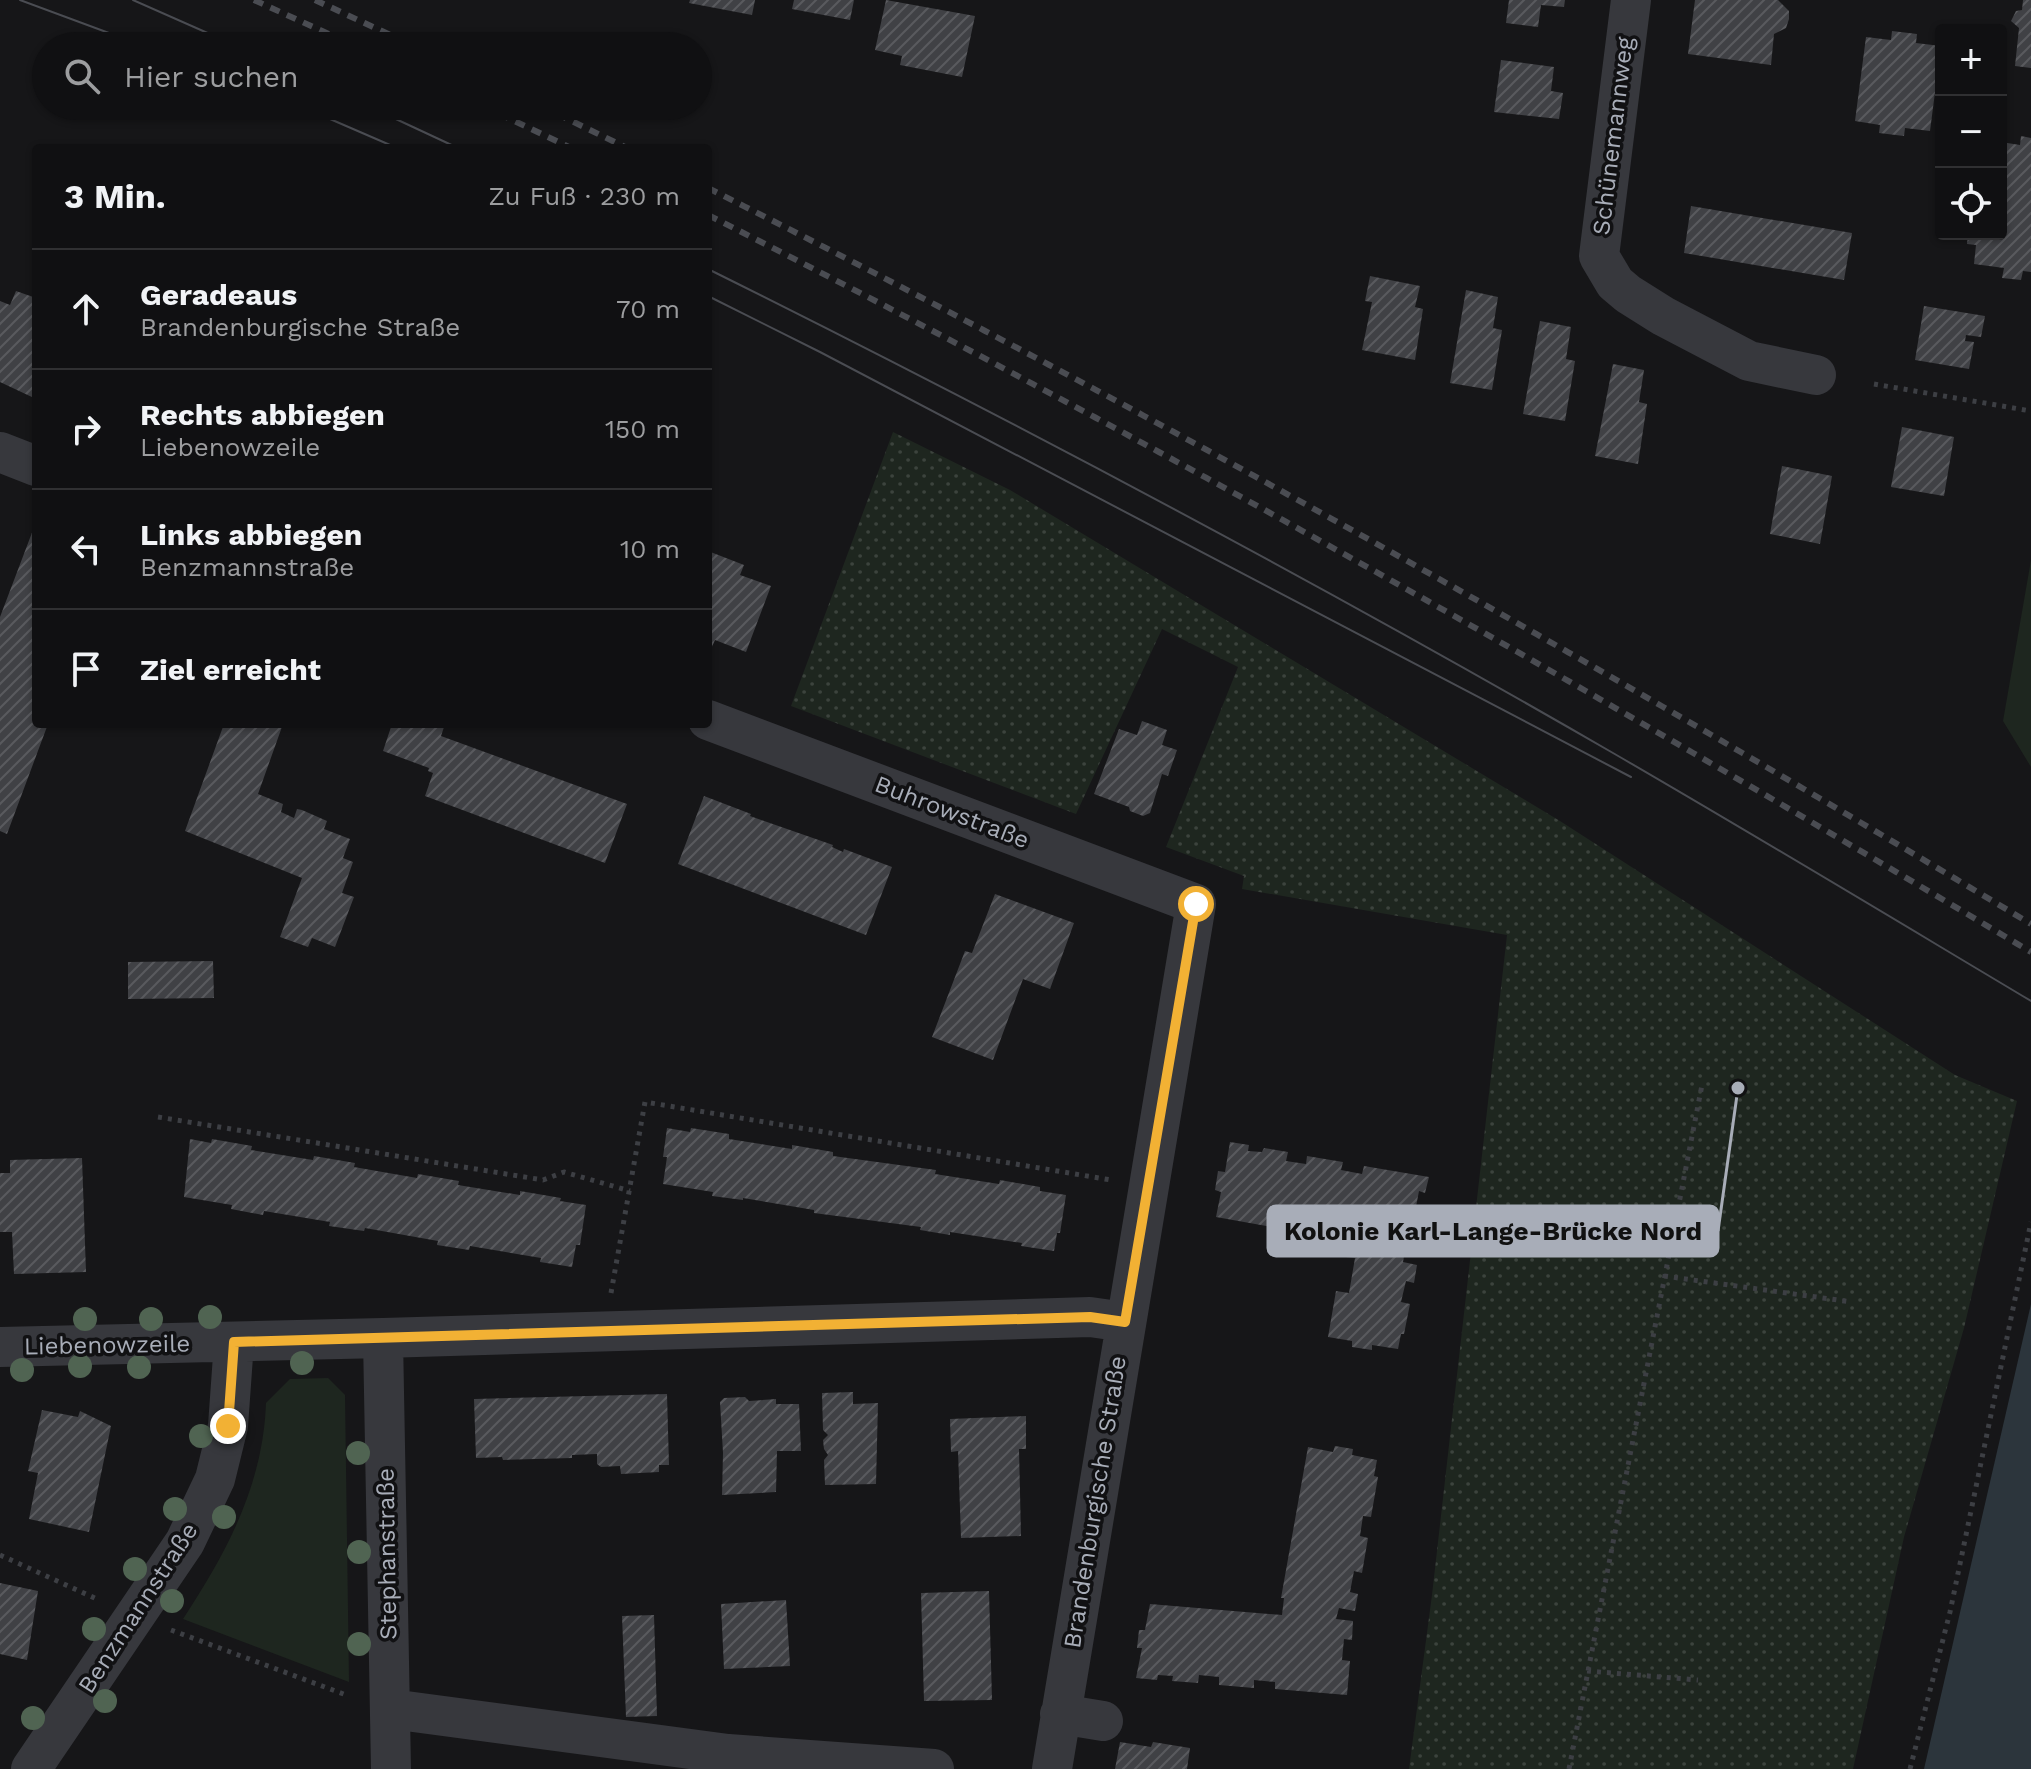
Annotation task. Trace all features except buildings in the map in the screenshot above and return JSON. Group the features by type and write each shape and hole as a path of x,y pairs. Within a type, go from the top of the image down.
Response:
{"street":[{"name":"Schünemannweg","path":"1631,0 1599,256 1615,283 1663,316 1749,361 1816,375"},
{"path":"0,452 32,464"},
{"name":"Buhrowstraße","path":"712,722 1196,904"},
{"name":"Brandenburgische Straße","path":"1052,1769 1196,904"},
{"name":"Liebenowzeile","path":"0,1347 1090,1317 1125,1322"},
{"name":"Stephanstraße","path":"383,1338 372,1703 391,1769"},
{"name":"Benzmannstraße","path":"31,1769 185,1542 197,1517 215,1479 228,1426 234,1342"},
{"path":"372,1703 728,1754 934,1769"},
{"path":"1060,1714 1103,1721"}],"path":[{"path":"1874,384 2031,411"},
{"path":"1569,1769 1702,1085"},
{"path":"611,1296 645,1102 1116,1181"},
{"path":"158,1117 543,1180 564,1172 630,1191"},
{"path":"1910,1769 1950,1612 2031,1222"},
{"path":"1664,1276 1852,1302"},
{"path":"0,1555 103,1602"},
{"path":"167,1629 372,1703"},
{"path":"1587,1671 1698,1680"}],"shaded area":[{"path":"893,432 1010,490 1560,821 1955,1075 2017,1101 1964,1328 1904,1537 1853,1769 1409,1769 1432,1595 1507,935 1242,889 1244,876 1166,847 1238,667 1162,629 1076,814 791,706"},
{"path":"2031,560 2031,767 2003,721"},
{"path":"2031,1304 2031,1769 1924,1769"},
{"path":"328,1378 345,1395 349,1682 183,1619 214,1569 240,1517 258,1462 266,1403 290,1379"}],"tram line":[{"path":"20,0 106,32"},
{"path":"133,0 205,32"},
{"path":"332,120 388,144"},
{"path":"398,120 449,144"},
{"path":"712,271 1051,444 1390,627 1665,784 2031,1001"},
{"path":"712,298 1631,777"}],"railway":[{"path":"254,0 324,32"},
{"path":"315,0 384,32"},
{"path":"512,120 563,144"},
{"path":"570,120 619,144"},
{"path":"712,190 1211,452 1705,731 2031,924"},
{"path":"712,217 1044,390 1376,572 1705,760 2031,952"}],"place":[{"name":"Kolonie Karl-Lange-Brücke Nord","path":"1738,1088"}],"route":[{"path":"228,1426 234,1342 1090,1317 1125,1322 1196,904"}]}
